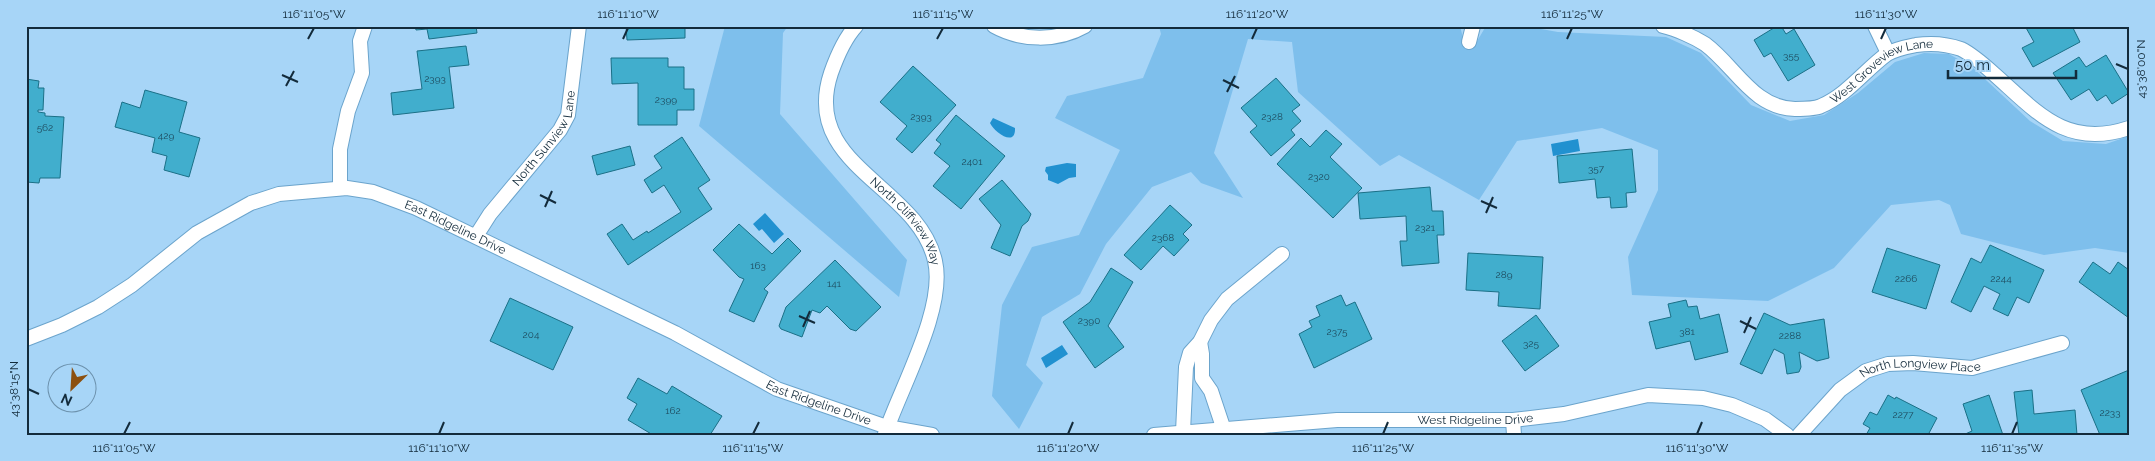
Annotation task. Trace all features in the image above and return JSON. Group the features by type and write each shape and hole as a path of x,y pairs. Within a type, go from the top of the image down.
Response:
{"street":[{"path":"340,188 340,149 348,111 362,72 360,41 365,26"},
{"name":"North Sunview Lane","path":"476,236 490,214 560,130 568,115 579,26"},
{"name":"North Cliffview Way","path":"856,26 850,32 837,56 827,85 826,112 837,142 852,162 908,213 923,232 935,261 936,285 933,311 886,431"},
{"path":"994,26 1005,32 1026,38 1055,37 1085,26"},
{"path":"1469,42 1473,26"},
{"name":"West Groveview Lane","path":"1663,26 1705,44 1762,99 1778,107 1795,109 1820,106 1839,95 1888,53 1905,47 1942,44 1961,49 1980,61 2044,118 2065,130 2088,134 2110,134 2129,128"},
{"path":"1875,26 1888,53"},
{"name":"East Ridgeline Drive","path":"26,339 62,325 98,307 132,285 197,233 251,203 279,194 340,188 373,192 394,198 676,333 777,389 886,431"},
{"path":"1183,432 1186,367 1190,353 1200,342 1210,320 1227,299 1282,254"},
{"path":"1200,342 1202,378 1211,391 1224,430"},
{"name":"North Longview Place","path":"1799,435 1840,390 1866,371 1888,364 1913,363 1972,368 2062,343"},
{"path":"1186,388 1206,386"},
{"name":"West Ridgeline Drive","path":"1154,435 1337,420 1513,420 1564,414 1648,395 1703,398 1732,405 1765,419 1788,435"},
{"path":"1513,420 1514,435"},
{"path":"886,431 932,435"}],"shaded area":[{"path":"725,26 788,26 783,33 780,114 907,260 899,297 699,126"},
{"path":"1159,26 1460,26 1464,42 1476,43 1486,26 1524,26 1558,32 1666,37 1701,53 1751,105 1790,121 1824,115 1858,93 1895,62 1924,53 1949,54 1972,67 2030,121 2063,141 2106,144 2129,136 2129,253 2095,248 2044,255 1961,234 1950,205 1939,200 1891,205 1834,268 1768,301 1632,295 1628,257 1658,190 1658,150 1602,128 1517,141 1479,200 1399,155 1380,166 1298,92 1292,42 1248,39 1214,153 1243,198 1201,183 1191,172 1152,187 1106,244 1080,294 1042,317 1026,365 1043,383 1019,429 992,396 1002,305 1032,247 1079,235 1120,150 1055,118 1067,96 1143,78 1161,34"},
{"path":"993,118 1015,128 1012,137 1009,138 1000,134 992,127 990,123"},
{"path":"1578,139 1580,151 1553,156 1551,144"},
{"path":"1067,163 1076,164 1076,177 1069,178 1058,184 1048,180 1048,175 1045,171 1046,167"},
{"path":"765,213 784,234 774,243 762,229 759,231 753,224"},
{"path":"1062,345 1068,354 1046,368 1041,358"}],"building":[{"path":"415,26 476,26 477,33 429,39 427,29 416,30"},
{"path":"626,26 685,26 685,38 627,40"},
{"path":"1777,26 1781,26 1786,34 1794,29 1815,65 1788,81 1771,53 1764,57 1754,40"},
{"path":"2025,26 2072,26 2080,42 2033,67 2022,48 2034,42"},
{"path":"466,46 469,65 449,67 454,108 393,115 391,93 422,89 417,51"},
{"path":"2106,55 2129,93 2112,104 2106,95 2097,101 2089,89 2071,100 2053,73 2079,57 2086,67"},
{"path":"611,58 668,58 668,67 684,67 684,89 694,89 694,110 677,110 677,125 638,125 638,83 612,84"},
{"path":"913,66 956,105 912,153 896,139 907,126 880,102"},
{"path":"1276,78 1300,105 1292,111 1301,121 1291,130 1295,135 1271,156 1250,132 1257,126 1241,108"},
{"path":"26,79 39,81 38,88 44,88 43,110 38,110 38,112 45,113 45,116 64,117 60,178 40,178 39,183 26,182"},
{"path":"145,90 187,102 179,132 200,138 189,177 164,170 167,156 152,152 155,138 115,127 122,102 140,108"},
{"path":"956,115 1005,156 961,209 933,186 950,166 934,153 941,144 936,140"},
{"path":"1326,130 1342,144 1330,157 1362,188 1333,218 1277,164 1301,138 1310,147"},
{"path":"682,137 710,180 698,188 712,209 628,265 607,234 622,224 633,240 647,231 648,233 681,212 664,185 652,193 644,180 662,168 654,156"},
{"path":"630,146 635,165 597,175 592,156"},
{"path":"1632,149 1636,192 1626,193 1627,207 1611,208 1610,197 1597,198 1595,179 1559,183 1557,156"},
{"path":"1002,180 1031,214 1028,221 1022,226 1010,256 991,248 1001,225 979,199"},
{"path":"1430,187 1432,211 1443,211 1444,235 1437,235 1439,263 1402,266 1400,241 1407,241 1406,216 1360,219 1358,193"},
{"path":"1170,205 1192,225 1183,234 1189,240 1174,256 1163,246 1141,270 1124,255"},
{"path":"739,224 772,254 788,238 801,251 764,289 768,292 754,322 729,311 744,279 739,277 713,250"},
{"path":"1990,245 2044,270 2029,303 2017,297 2008,316 1993,309 2000,294 1984,286 1971,312 1951,302 1971,258 1981,263"},
{"path":"1887,248 1940,265 1926,309 1872,292"},
{"path":"1468,253 1543,257 1540,309 1498,306 1499,292 1466,290"},
{"path":"835,260 881,307 856,331 850,329 827,306 820,313 812,310 802,337 781,329 779,326 786,307"},
{"path":"2093,262 2110,274 2118,262 2129,270 2129,318 2079,282"},
{"path":"1111,268 1133,282 1108,326 1124,347 1095,368 1063,322 1090,302"},
{"path":"1341,295 1346,306 1355,302 1372,339 1314,368 1299,334 1312,327 1309,321 1320,316 1316,306"},
{"path":"510,298 573,327 553,370 490,341"},
{"path":"1686,300 1688,307 1697,306 1700,319 1719,314 1728,352 1695,360 1690,341 1656,349 1649,322 1671,317 1668,304"},
{"path":"1764,313 1790,325 1824,319 1829,358 1817,361 1799,352 1801,367 1799,372 1787,374 1784,354 1774,349 1762,374 1740,364"},
{"path":"1536,315 1559,346 1525,371 1502,341"},
{"path":"2129,370 2129,435 2100,435 2081,390"},
{"path":"638,378 667,394 672,386 722,416 710,435 653,435 628,420 637,404 627,398"},
{"path":"2032,390 2034,414 2075,410 2077,435 2019,435 2014,392"},
{"path":"1888,395 1895,399 1896,397 1937,418 1928,435 1866,435 1870,428 1863,424 1870,412 1877,415"},
{"path":"1989,395 2003,435 1963,435 1972,431 1963,404"}]}
